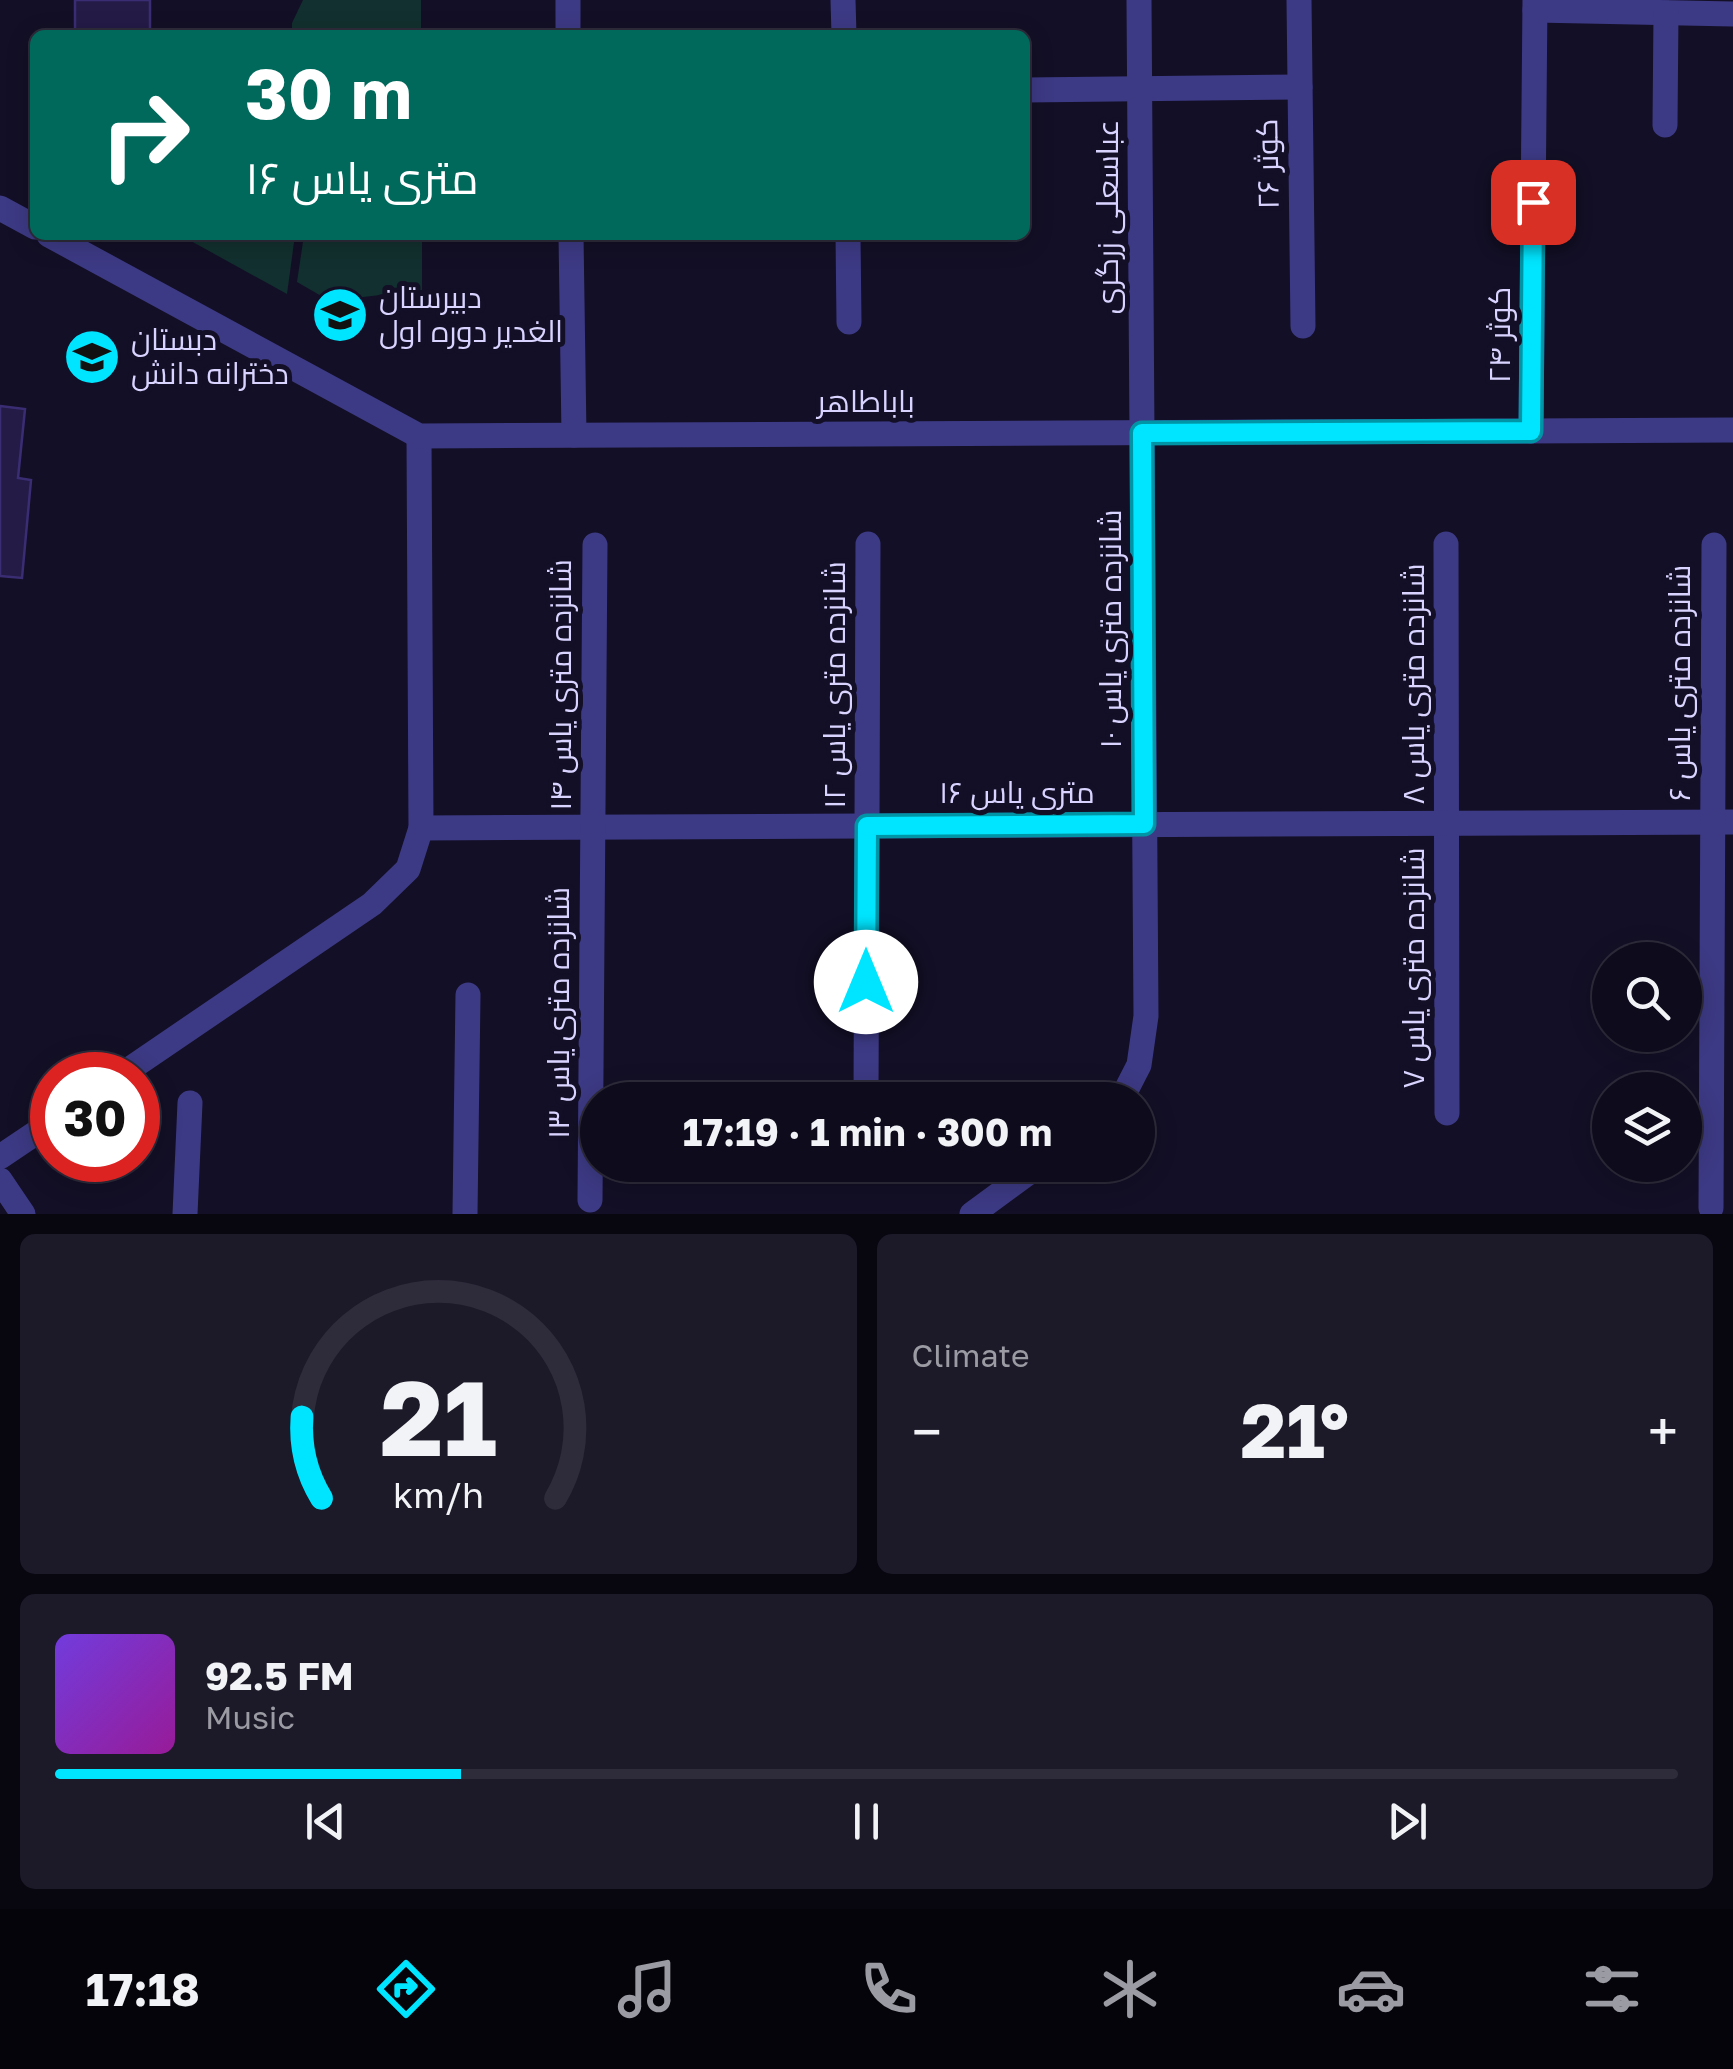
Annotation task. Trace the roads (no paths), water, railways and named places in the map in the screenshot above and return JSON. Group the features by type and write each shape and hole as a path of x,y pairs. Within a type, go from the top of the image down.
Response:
{"street":[{"path":"568,0 568,30"},
{"path":"843,0 844,30"},
{"name":"عباسعلی زرگری","path":"1138,0 1142,433"},
{"name":"کوثر ۲۶","path":"1299,0 1303,326"},
{"path":"1535,5 1733,14"},
{"name":"کوثر ۲۴","path":"1531,431 1535,5"},
{"path":"1664,125 1666,13"},
{"path":"1030,90 1300,87"},
{"path":"0,208 30,224"},
{"name":"باباطاهر","path":"59,240 419,436 1733,430"},
{"path":"571,240 574,435"},
{"path":"848,240 849,322"},
{"name":"شانزده متری یاس ۱۰","path":"1130,1082 1138,1065 1146,1016 1142,433"},
{"path":"155,1052 372,904 408,869 421,828 419,436"},
{"name":"شانزده متری یاس ۱۲","path":"866,1082 868,544"},
{"name":"شانزده متری یاس ۸","path":"1446,544 1447,824"},
{"name":"شانزده متری یاس ۱۴","path":"592,827 595,545"},
{"name":"شانزده متری یاس ۶","path":"1714,545 1723,822 1716,1211"},
{"name":"۱۶ متری یاس","path":"421,828 1723,822"},
{"name":"شانزده متری یاس ۷","path":"1447,824 1447,1113"},
{"name":"شانزده متری یاس ۱۳","path":"590,1200 592,827"},
{"path":"465,1214 468,994"},
{"path":"185,1214 190,1103"},
{"path":"0,1157 30,1137"},
{"path":"0,1180 23,1214"},
{"path":"972,1214 1016,1182"}],"place":[{"name":"دبیرستان الغدیر دوره اول","path":"340,315"},
{"name":"دبستان دخترانه دانش","path":"92,357"}]}
